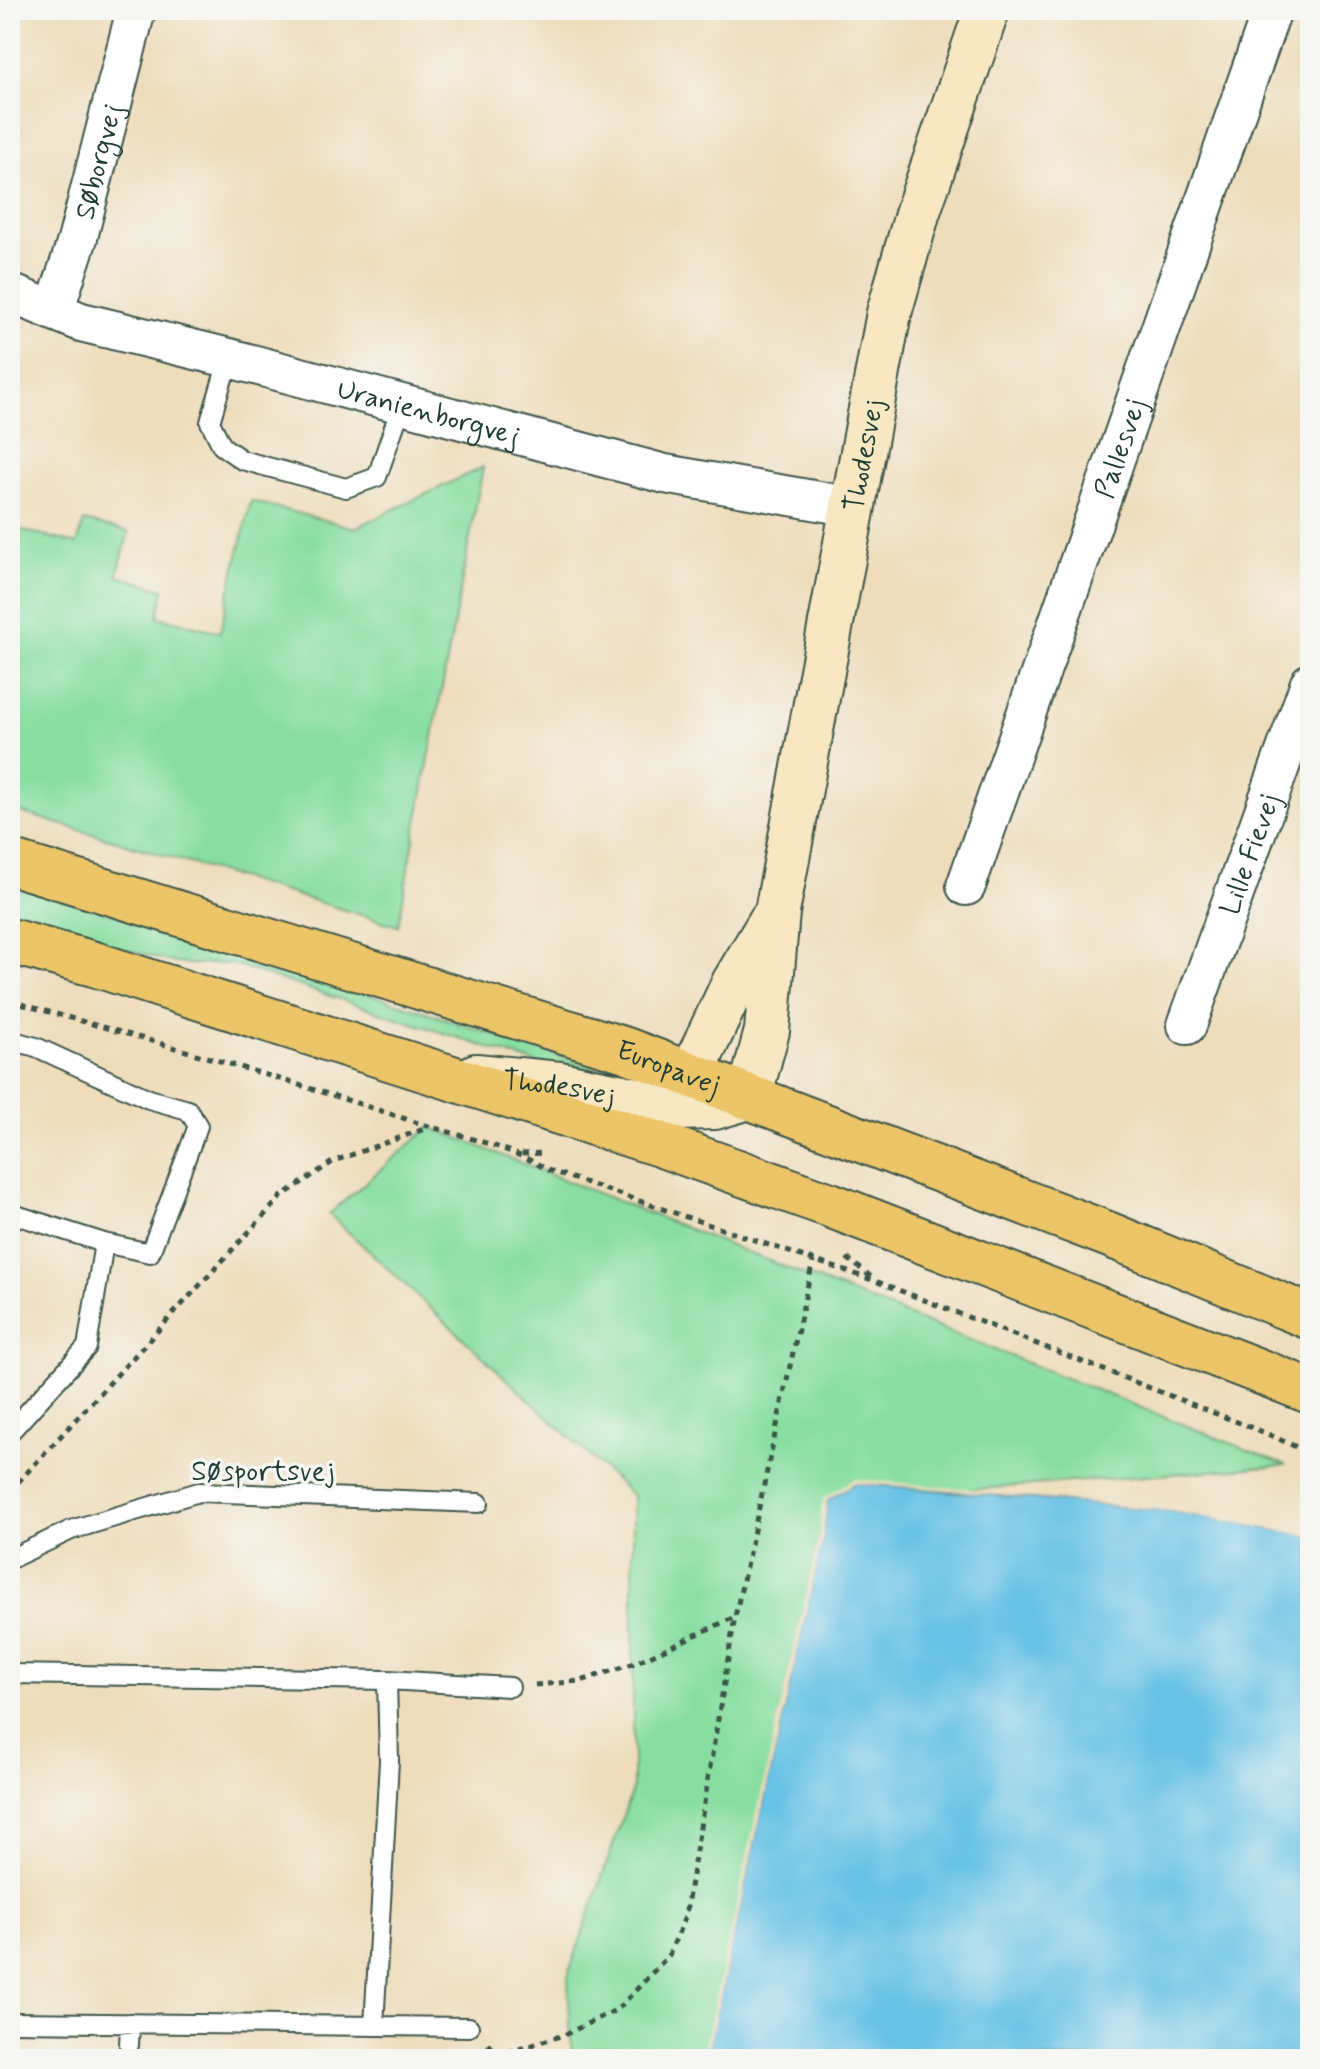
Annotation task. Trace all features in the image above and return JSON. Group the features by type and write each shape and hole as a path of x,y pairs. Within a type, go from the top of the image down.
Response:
{"main road":[{"name":"Thodesvej","path":"749,1097 767,1031 777,912 889,313 918,211 987,10"},
{"name":"Europavej","path":"10,862 547,1025 830,1205 1310,1391"},
{"name":"Thodesvej","path":"675,1109 734,983 777,912"},
{"name":"Europavej","path":"10,941 94,964 442,1074 675,1109 749,1097 1110,1235 1310,1317"}],"street":[{"name":"Søborgvej","path":"54,311 77,241 136,10"},
{"name":"Pallesvej","path":"966,886 1272,10"},
{"name":"Uranienborgvej","path":"10,293 81,322 229,358 665,474 853,507"},
{"name":"Lille Fievej","path":"1187,1025 1310,683"}],"lane":[{"path":"229,358 210,422 222,446 242,460 346,488 377,477 402,404"},
{"path":"10,1040 36,1047 149,1099 188,1110 198,1126 150,1253 104,1243 10,1213"},
{"path":"10,1432 87,1347 104,1243"},
{"name":"Søsportsvej","path":"10,1559 71,1530 199,1492 479,1503"},
{"path":"10,1674 387,1680 510,1687"},
{"path":"374,2026 389,1761 387,1680"},
{"path":"10,2022 469,2027"},
{"path":"129,2045 130,2023"}],"path":[{"path":"10,1001 291,1081 521,1154 548,1170 878,1282 1310,1453"},
{"path":"10,1491 282,1196 334,1161 430,1127"},
{"path":"469,2027 498,2054 564,2035 618,2009 669,1955 685,1917 735,1617 813,1261"},
{"path":"510,1687 581,1681 632,1664 735,1617"},
{"path":"530,2059 534,2044"}],"green space":[{"path":"483,467 398,926 10,809 10,527 77,544 84,521 129,532 117,576 164,589 158,617 220,632 251,501 355,528"},
{"path":"10,882 626,1078 563,1072 232,964 175,963 10,917"},
{"path":"430,1127 1286,1465 827,1501 705,2059 572,2059 568,1976 633,1787 633,1496 329,1214"}],"water":[{"path":"854,1483 1170,1511 1310,1536 1310,2059 706,2059 823,1537 827,1501"}],"pier":[{"path":"854,1479 1170,1507 1310,1532 1310,1536 1170,1511 928,1488 854,1483 827,1500 823,1537 706,2059 702,2059 819,1536 823,1499"}]}
